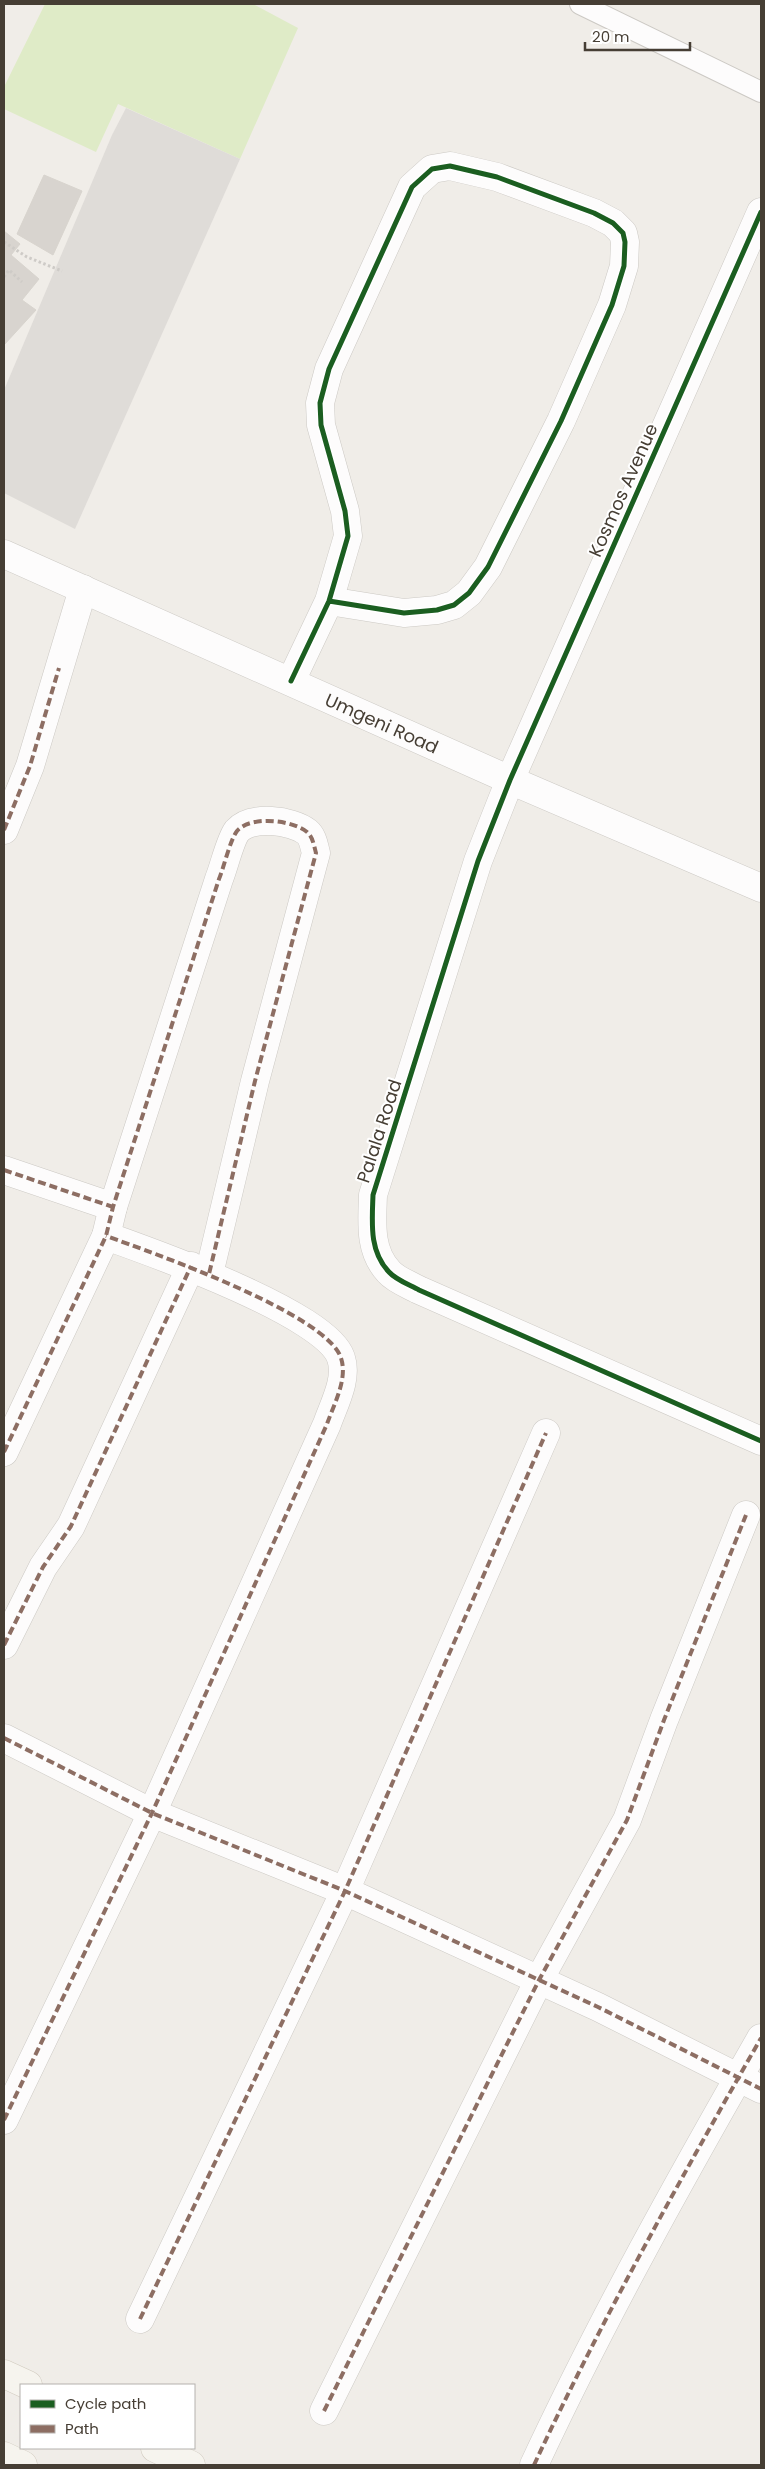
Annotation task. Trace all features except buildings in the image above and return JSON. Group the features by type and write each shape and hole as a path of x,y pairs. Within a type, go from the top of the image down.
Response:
{"main road":[{"path":"4,2374 26,2384"},
{"path":"157,2449 191,2465"},
{"path":"4,2456 23,2465"}],"street":[{"path":"291,681 329,601 348,536 345,511 320,425 320,403 332,361 412,187 432,169 450,166 497,178 594,213 613,223 623,233 625,251 624,266 612,305 552,438 488,567 469,593 454,605 437,610 404,614 329,601"},
{"name":"Kosmos Avenue","path":"510,780 761,212"},
{"name":"Umgeni Road","path":"4,554 510,780 761,888"},
{"path":"4,830 30,766 83,589"},
{"name":"Palala Road","path":"510,780 478,861 373,1195 374,1251 390,1274 419,1290 761,1441"},
{"path":"4,1452 106,1236 113,1207 219,879 237,831 249,823 266,820 296,826 308,832 315,847 314,864 255,1081 200,1270 71,1526 43,1568 4,1644"},
{"path":"4,1170 113,1207"},
{"path":"4,2120 152,1813 327,1424 338,1394 343,1372 341,1356 326,1339 307,1323 200,1270 106,1236"},
{"path":"140,2319 345,1891 546,1433"},
{"path":"324,2411 540,1980 627,1820 664,1720 746,1515"},
{"path":"4,1738 152,1813 345,1891 540,1980 750,2084"},
{"path":"534,2465 578,2371 694,2155 750,2084 761,2038"}],"lane":[{"path":"580,4 761,92"}],"path":[{"path":"4,242 27,257 62,271"},
{"path":"4,277 9,270 22,282"}],"green space":[{"path":"45,4 253,4 298,28 240,159 118,104 96,152 4,109 4,87"}],"shaded area":[{"path":"126,108 240,159 75,529 4,493 4,390 112,135"}],"marked path":[{"path":"4,830 30,766 59,668"},
{"path":"4,1452 106,1236 113,1207 232,841 237,831 243,826 261,821 282,822 307,832 312,839 316,853 255,1081 209,1274"},
{"path":"4,1170 113,1207"},
{"path":"4,2120 152,1813 327,1424 343,1374 341,1358 329,1341 305,1323 235,1286 106,1236"},
{"path":"4,1645 43,1567 71,1526 191,1266"},
{"path":"140,2319 345,1891 546,1433"},
{"path":"324,2411 539,1980 627,1820 664,1720 746,1515"},
{"path":"4,1738 152,1813 345,1891 598,2007 761,2089"},
{"path":"534,2465 587,2356 643,2249 761,2038"}],"cycle path":[{"path":"291,681 329,601 348,536 345,511 321,425 320,403 329,369 412,187 432,169 450,166 497,177 594,213 613,223 623,233 625,242 624,266 612,305 561,421 488,567 469,593 454,605 437,610 404,613 329,601"},
{"path":"761,212 510,780 478,861 373,1195 372,1216 373,1236 378,1255 389,1272 399,1280 761,1441"}]}
